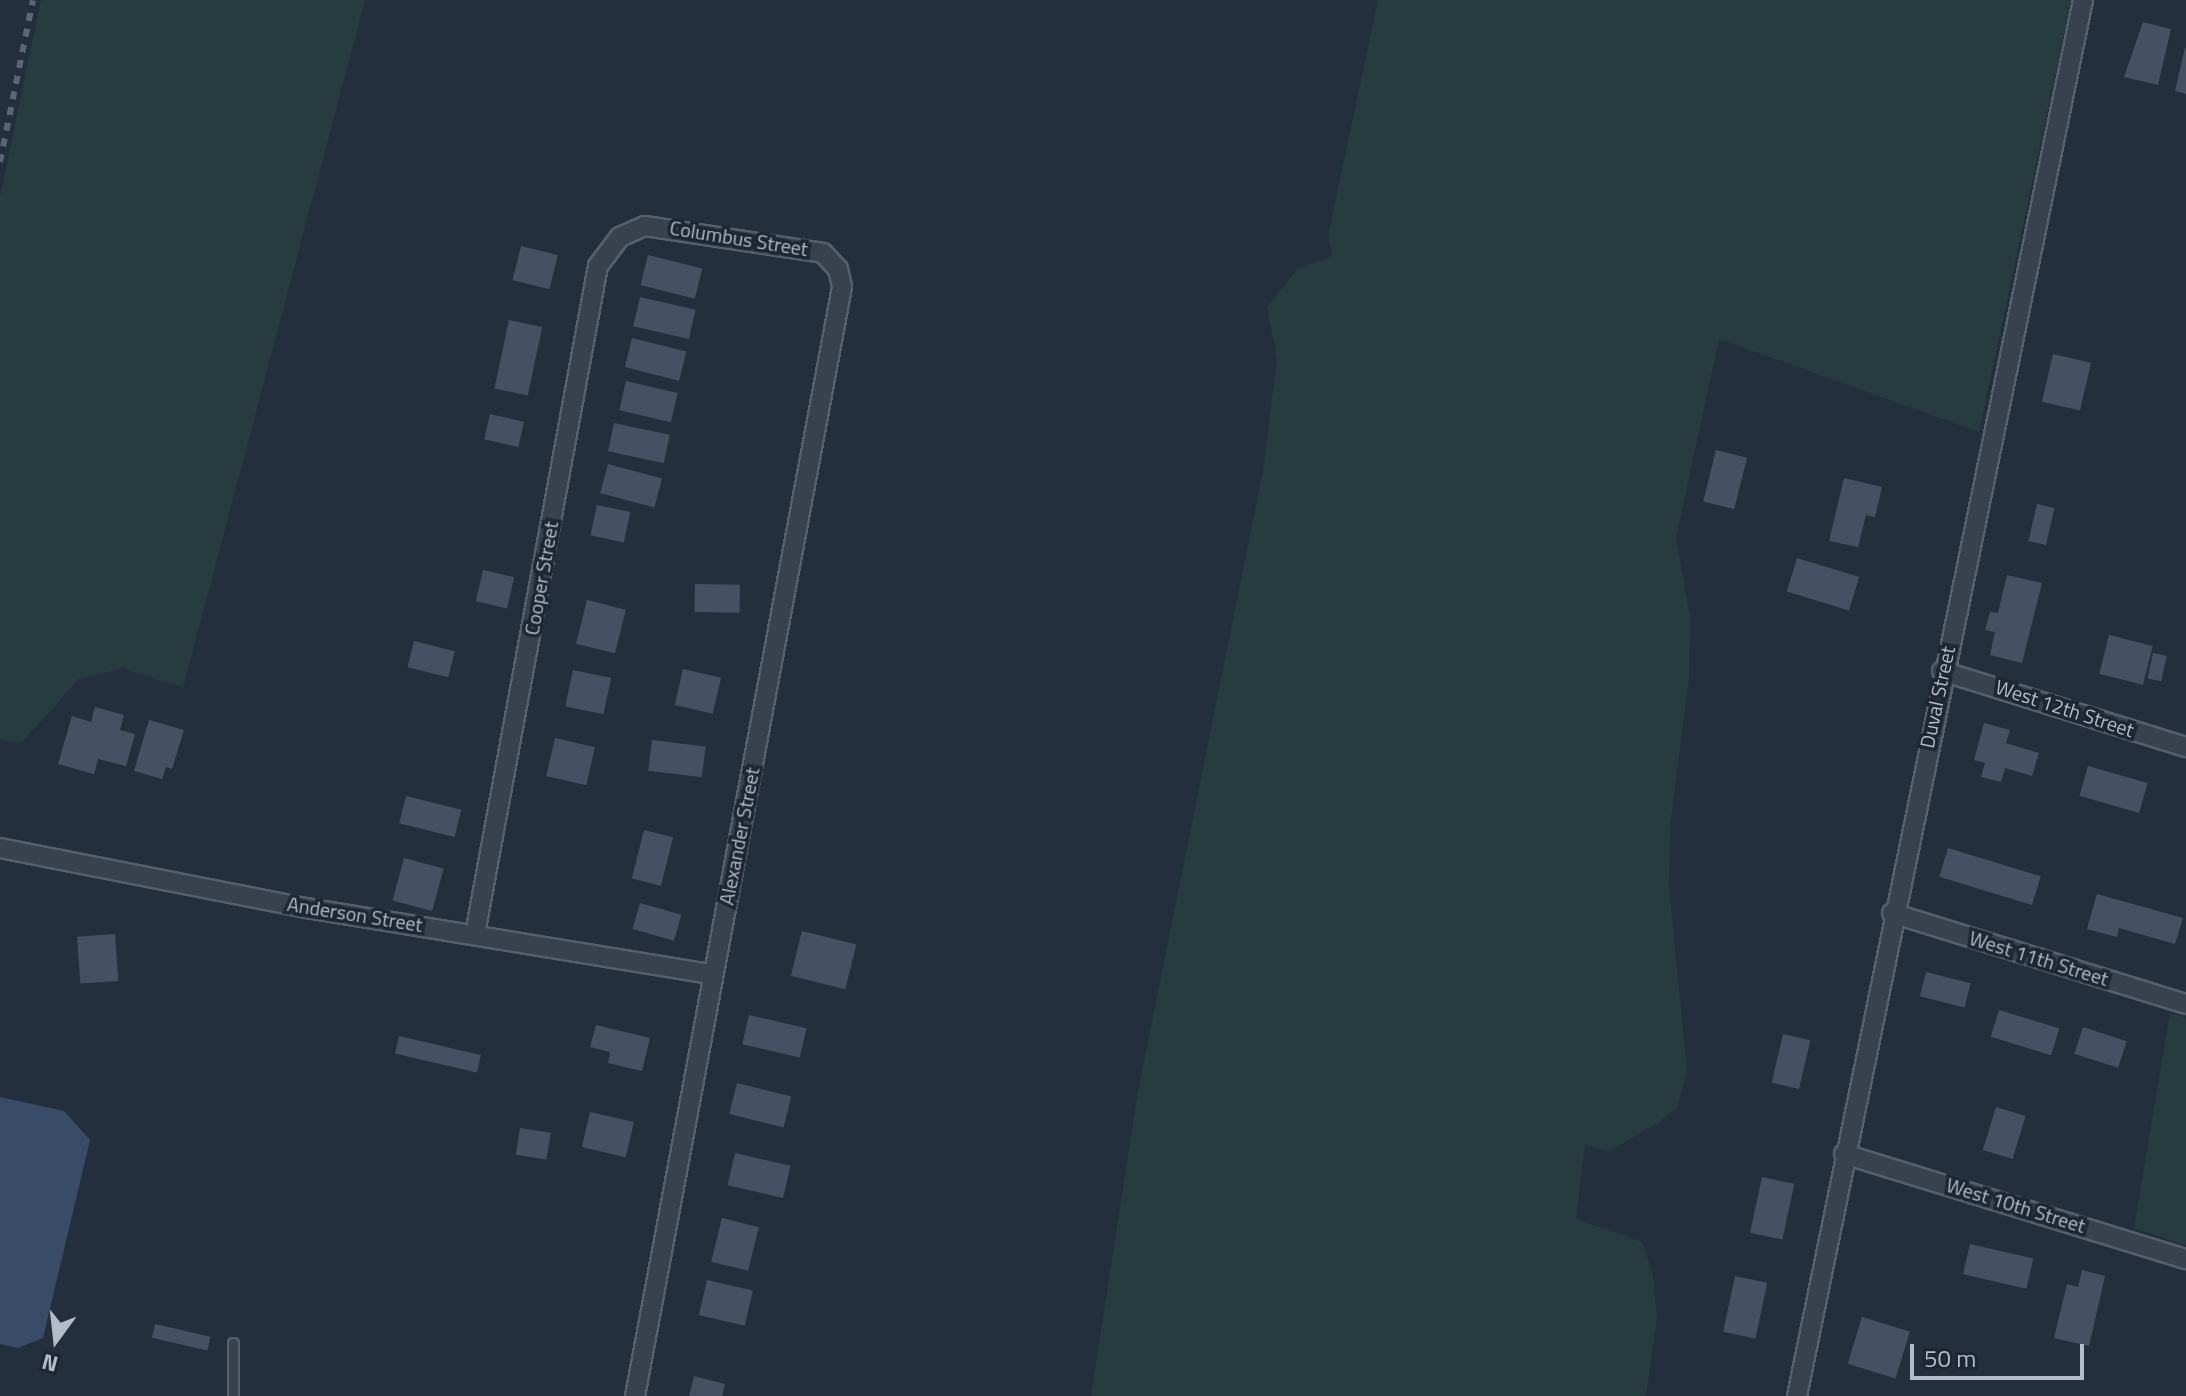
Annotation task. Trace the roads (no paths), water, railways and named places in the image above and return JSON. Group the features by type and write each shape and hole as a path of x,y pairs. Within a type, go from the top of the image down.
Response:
{"street":[{"name":"Duval Street","path":"1797,1396 1892,913 2083,0"},
{"name":"Columbus Street","path":"627,232 663,225 812,249 832,260 841,275"},
{"name":"Cooper Street","path":"475,934 598,266 607,250 627,232"},
{"name":"Alexander Street","path":"635,1396 710,974 745,816 841,275"},
{"name":"West 12th Street","path":"1942,671 2186,747"},
{"name":"Anderson Street","path":"0,848 307,908 710,974"},
{"name":"West 11th Street","path":"1892,913 2186,1004"},
{"name":"West 10th Street","path":"1844,1154 2186,1259"}],"lane":[{"path":"233,1343 233,1396"}],"water":[{"path":"0,1097 64,1111 90,1140 43,1338 18,1348 0,1344"}],"railway":[{"path":"0,162 33,0"}]}
